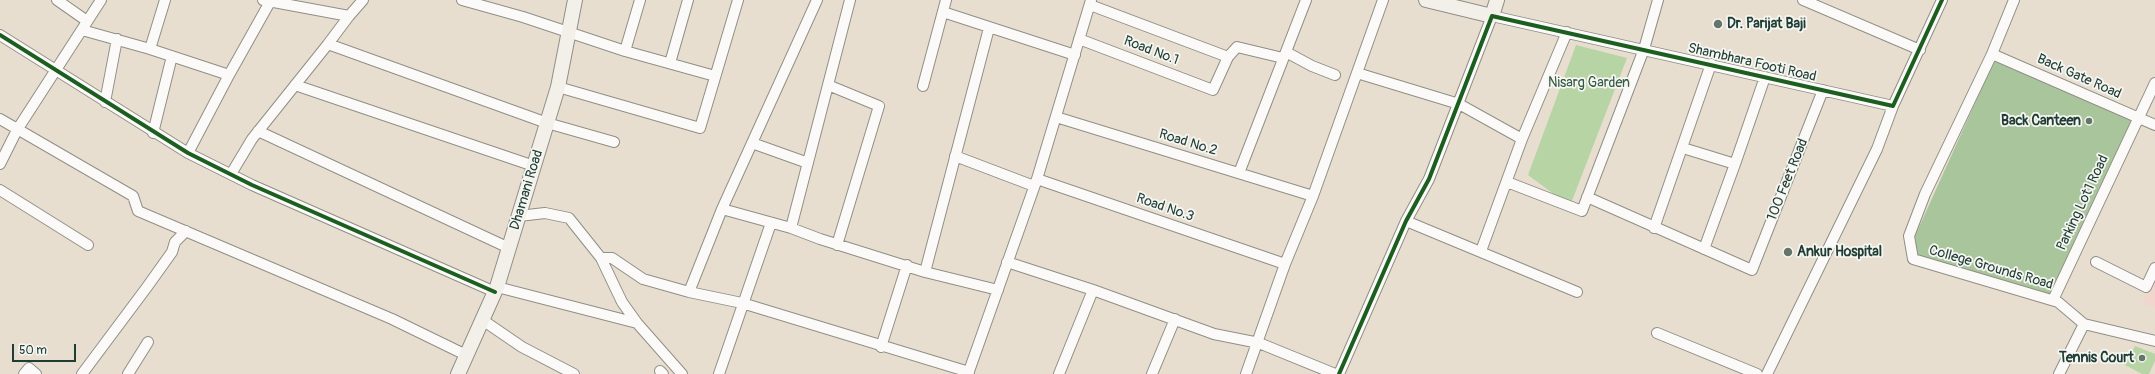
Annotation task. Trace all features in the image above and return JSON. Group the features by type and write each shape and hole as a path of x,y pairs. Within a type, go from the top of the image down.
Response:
{"main road":[{"name":"Dhamani Road","path":"458,374 484,321 509,248 558,87 570,32 575,0"},
{"path":"1434,1 1492,16 1497,0"}],"street":[{"path":"57,0 84,26 117,39 229,75"},
{"path":"0,164 17,130 101,0"},
{"path":"150,49 165,0"},
{"path":"231,174 258,132 363,0"},
{"path":"462,0 494,10 523,16 625,51 715,76"},
{"path":"494,10 497,0"},
{"path":"625,51 640,0"},
{"path":"670,63 688,0"},
{"path":"558,87 700,128 738,0"},
{"path":"689,292 722,209 817,0"},
{"path":"791,228 850,0"},
{"path":"923,86 946,0"},
{"path":"1239,173 1306,0"},
{"path":"1246,374 1259,343 1285,264 1313,196 1383,0"},
{"path":"1508,182 1582,211 1644,49 1658,0"},
{"path":"1803,0 1920,50"},
{"path":"1767,374 1877,149 1893,106 1942,0"},
{"path":"1992,54 2014,0"},
{"path":"188,154 268,1 349,16"},
{"path":"601,258 612,258 643,279 689,292 742,303 968,373 1036,183 1091,2 1228,57 1237,47 1285,55 1335,75"},
{"path":"943,12 1075,55"},
{"path":"1340,374 1406,221 1429,179 1492,16"},
{"name":"Shambhara Footi Road","path":"1492,16 1893,106"},
{"path":"925,272 989,28"},
{"path":"1480,251 1508,182 1522,139 1567,32"},
{"path":"0,35 188,154 231,174 496,289 637,324"},
{"path":"105,102 117,39"},
{"name":"Road No.1","path":"1080,39 1213,90 1228,57"},
{"path":"328,44 547,123 614,142"},
{"name":"Back Gate Road","path":"1992,54 2155,124"},
{"name":"College Grounds Road","path":"1992,54 1925,194 1909,236 1913,259 2053,300 2058,302 2084,324 2155,341"},
{"path":"154,133 172,56"},
{"path":"1654,228 1683,148 1710,64"},
{"path":"1357,73 1459,104 1522,139"},
{"path":"1587,197 1704,249 1765,77"},
{"name":"Parking Lot1 Road","path":"2053,300 2155,83"},
{"path":"296,84 534,166"},
{"path":"828,85 879,106 837,245"},
{"name":"100 Feet Road","path":"1704,249 1752,270 1823,90"},
{"name":"Road No.2","path":"1056,117 1313,196"},
{"path":"0,119 133,196 138,211 392,319 466,355"},
{"path":"258,132 509,248"},
{"path":"752,143 808,163"},
{"path":"1683,148 1735,164"},
{"name":"Road No.3","path":"955,156 1285,264"},
{"path":"0,190 88,245"},
{"path":"722,209 791,228 837,245 908,265 925,272 998,290"},
{"path":"519,216 545,213 569,218 601,258 622,302 637,324 682,374"},
{"path":"1406,221 1480,251 1520,270 1577,292"},
{"path":"719,374 742,303 771,223"},
{"path":"82,374 172,252 175,242 186,231"},
{"path":"1008,262 1093,290 1214,334 1259,343 1335,374"},
{"path":"2096,262 2146,287 2155,268"},
{"path":"881,346 908,265"},
{"path":"1059,374 1093,290"},
{"path":"1152,374 1175,319"},
{"path":"484,321 522,347 574,374"},
{"path":"2059,374 2084,324"},
{"path":"1657,333 1757,374"},
{"path":"128,374 148,342"},
{"path":"24,374 29,368 36,374"}],"shaded area":[{"path":"2155,277 2155,308 2142,303"}],"green space":[{"name":"Nisarg Garden","path":"1576,45 1627,58 1570,206 1528,175"},
{"path":"1994,61 2132,121 2050,294 1917,255 1915,236"},
{"name":"Tennis Court","path":"2135,346 2155,354 2155,361 2149,374 2142,374 2125,365"}],"cycle path":[{"path":"1339,374 1406,221 1429,179 1492,16 1893,106 1942,0"},
{"path":"0,35 188,153 252,185 495,292"}],"place":[{"name":"Dr. Parijat Baji","path":"1718,24"},
{"name":"Back Canteen","path":"2089,121"},
{"name":"Ankur Hospital","path":"1788,252"},
{"name":"Tennis Court","path":"2142,358"}]}
